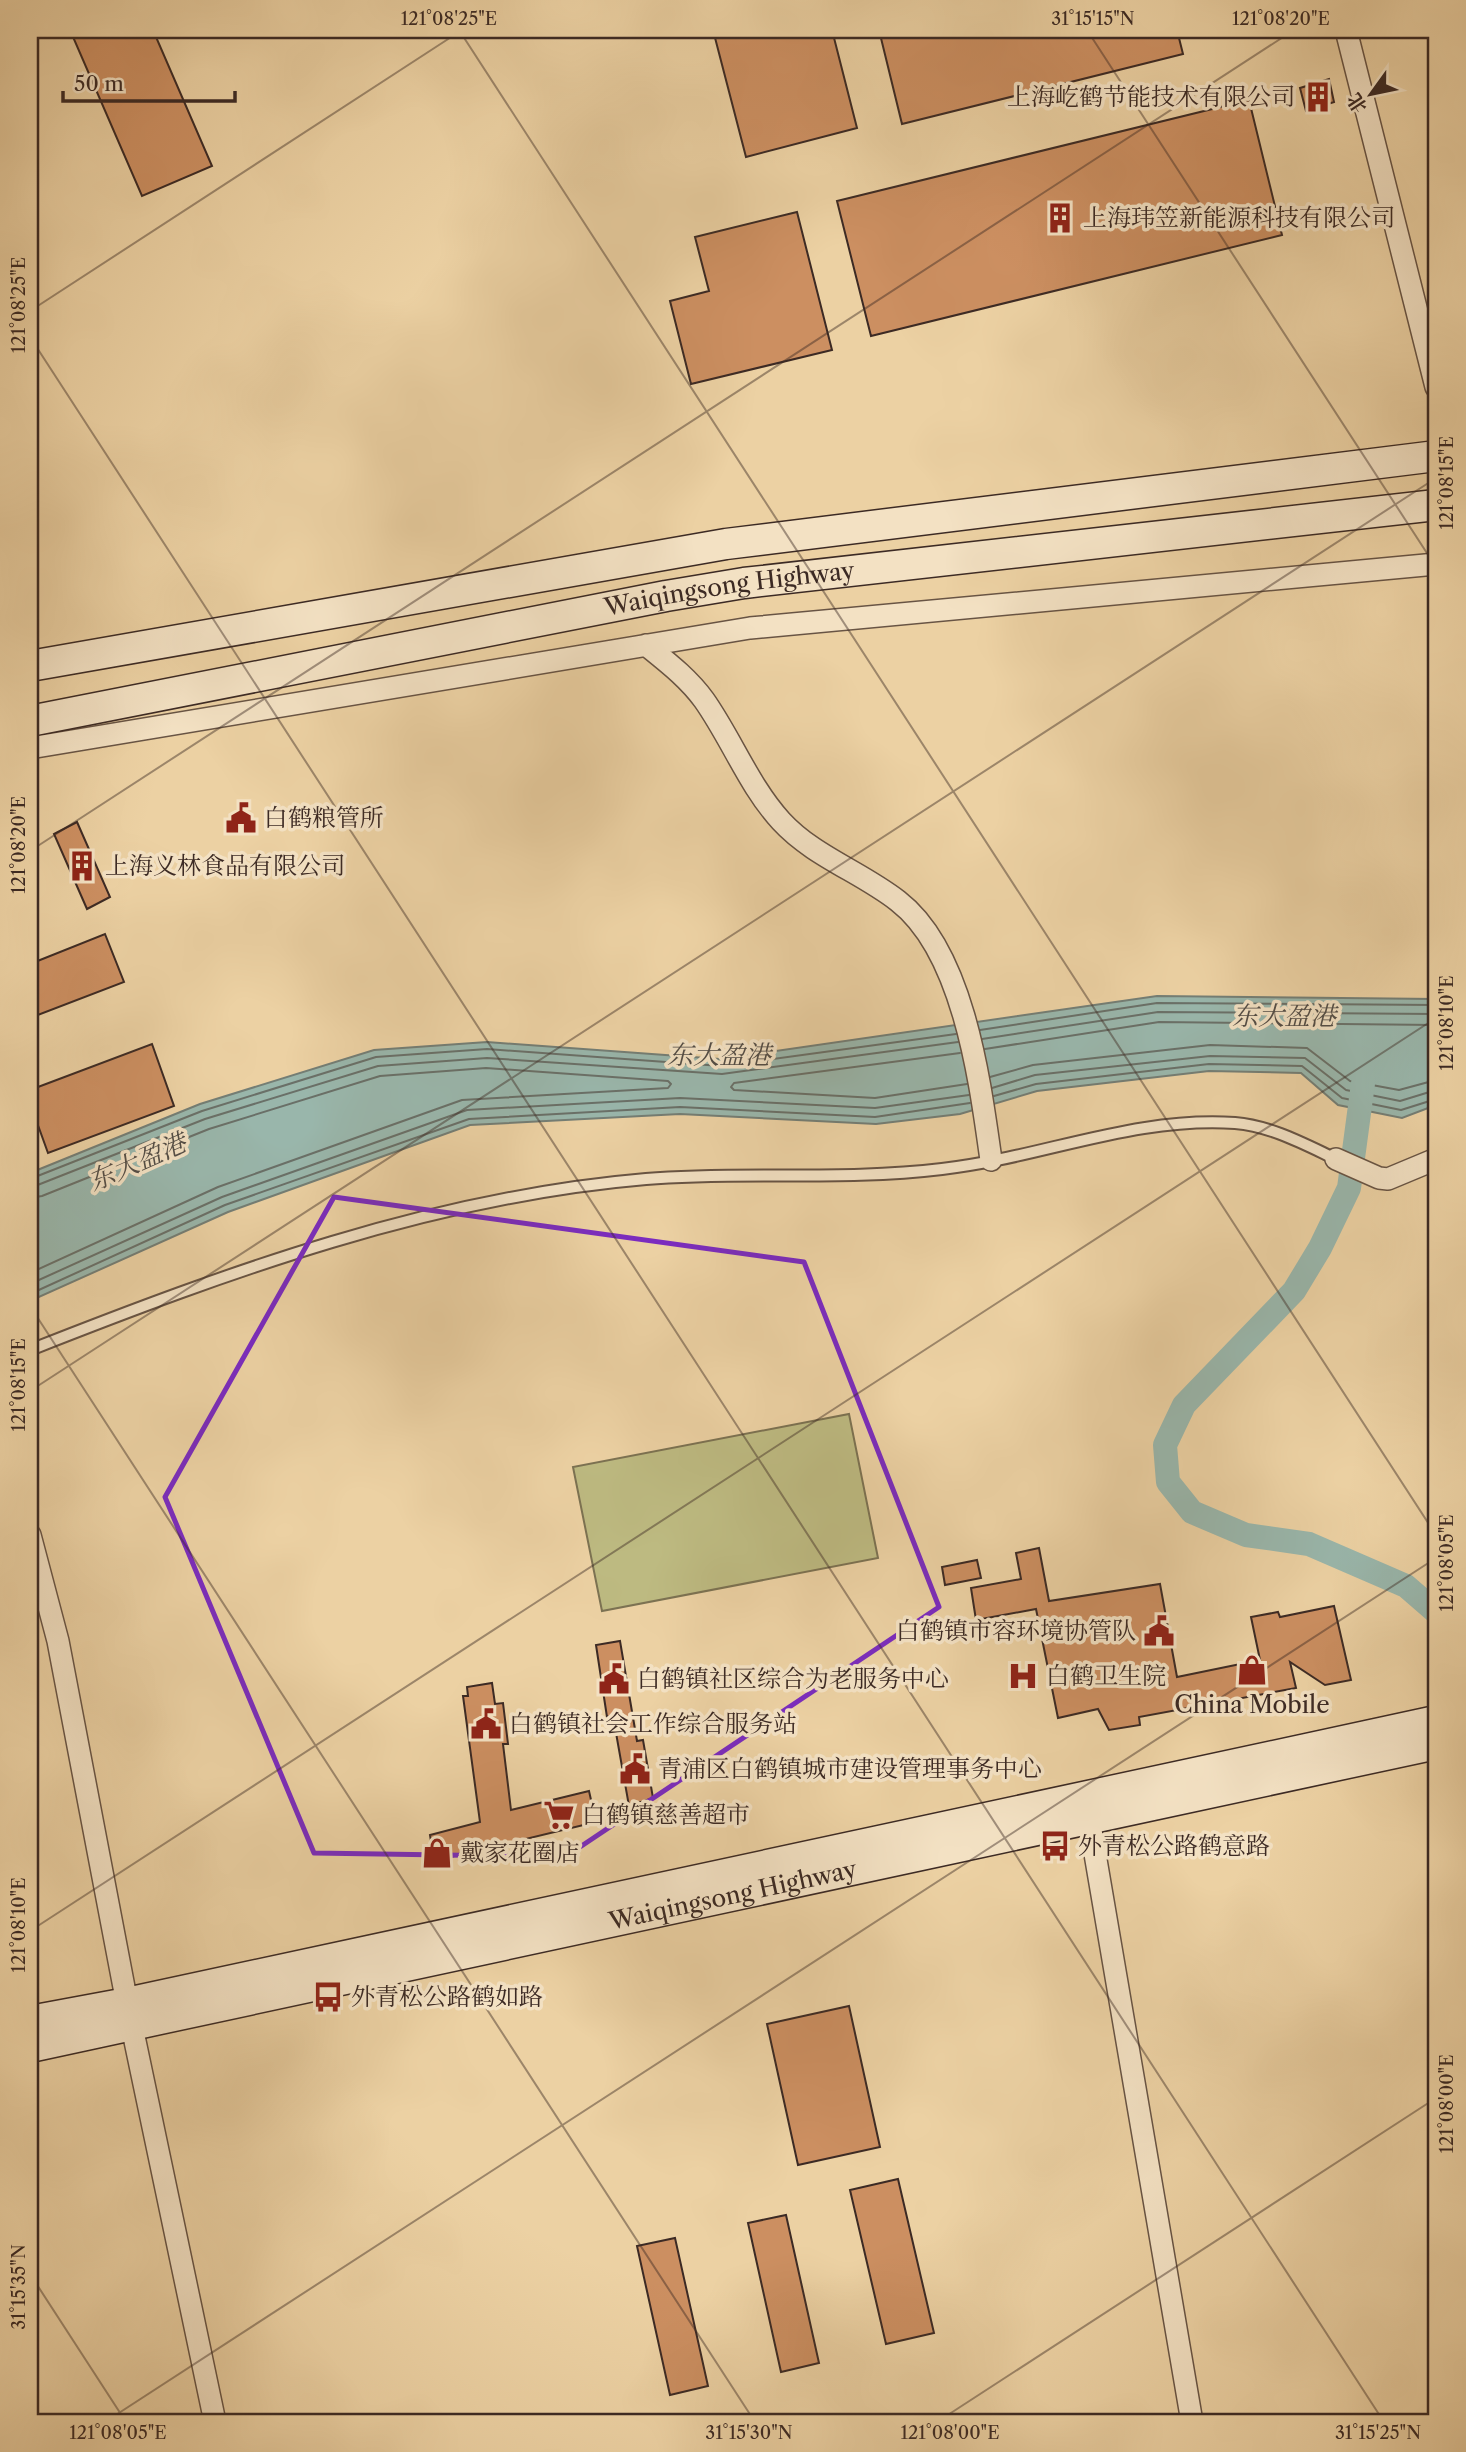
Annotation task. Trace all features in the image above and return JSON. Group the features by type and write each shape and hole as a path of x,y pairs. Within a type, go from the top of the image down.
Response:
{"main road":[{"name":"Waiqingsong Highway","path":"30,666 726,544 1436,456"},
{"name":"Waiqingsong Highway","path":"30,721 744,583 1436,505"},
{"name":"Waiqingsong Highway","path":"1087,1808 1436,1721"},
{"name":"Waiqingsong Highway","path":"30,2047 130,2014 1087,1808 1436,1744"},
{"name":"Waiqingsong Highway","path":"30,2021 130,2014"}],"street":[{"path":"1346,30 1436,387"},
{"path":"30,748 750,628 1436,564"},
{"path":"646,645 684,676 703,699 781,821 845,870 897,900 919,919 939,952 960,1007 984,1109 991,1160"},
{"path":"1336,1159 1379,1178 1388,1179 1436,1159"},
{"path":"30,1535 58,1641 130,2014 215,2422"},
{"path":"1087,1808 1192,2422"}],"lane":[{"path":"30,1350 160,1299 267,1262 444,1211 643,1180 734,1175 866,1175 944,1169 1070,1141 1140,1129 1209,1123 1237,1123 1281,1133 1336,1159"}],"highlighted area":[{"path":"334,1197 804,1262 939,1607 565,1857 314,1853 165,1497"}],"shaded area":[{"path":"849,1414 878,1558 602,1611 573,1467"}],"water":[{"name":"东大盈港","path":"1157,996 1436,999 1436,1105 1402,1118 1338,1105 1301,1073 1209,1071 1037,1091 960,1114 876,1124 680,1114 470,1125 228,1212 30,1301 30,1173 200,1104 374,1050 487,1042 720,1059"}],"building":[{"path":"70,30 153,30 212,166 142,196"},
{"path":"713,30 832,30 857,128 746,157"},
{"path":"879,30 1177,30 1183,54 902,124"},
{"name":"上海屹鹤节能技术有限公司","path":"1329,79 1334,102 1306,111 1300,88"},
{"name":"上海玮笠新能源科技有限公司","path":"1249,100 1282,235 871,336 837,201"},
{"path":"797,212 832,350 691,384 670,301 709,291 695,237"},
{"name":"上海义林食品有限公司","path":"77,822 110,897 87,909 54,834"},
{"path":"105,934 124,982 30,1018 30,964"},
{"path":"152,1044 174,1106 48,1153 30,1103 30,1090"},
{"path":"1039,1548 1049,1601 1160,1584 1177,1677 1260,1660 1251,1617 1278,1612 1280,1617 1334,1606 1351,1680 1325,1685 1290,1662 1296,1688 1139,1717 1140,1725 1109,1730 1098,1709 1058,1718 1036,1609 976,1620 971,1588 1021,1579 1016,1553"},
{"path":"977,1560 981,1578 945,1585 942,1567"},
{"path":"620,1641 637,1741 643,1740 653,1798 629,1806 613,1716 607,1717 596,1645"},
{"path":"492,1683 495,1704 503,1703 508,1744 503,1744 511,1810 589,1791 596,1822 434,1861 430,1835 480,1822 463,1696 468,1696 467,1687"},
{"path":"849,2006 880,2147 798,2165 767,2024"},
{"path":"898,2179 934,2333 886,2344 850,2190"},
{"path":"786,2215 819,2363 781,2372 748,2223"},
{"path":"675,2238 708,2386 670,2395 637,2246"}],"waterway":[{"path":"1364,1076 1349,1188 1320,1248 1294,1291 1184,1405 1165,1445 1168,1482 1192,1512 1246,1535 1309,1544 1406,1586 1436,1612"}],"place":[{"name":"上海屹鹤节能技术有限公司","path":"1318,97"},
{"name":"上海玮笠新能源科技有限公司","path":"1060,218"},
{"name":"白鹤粮管所","path":"241,818"},
{"name":"上海义林食品有限公司","path":"82,866"},
{"name":"白鹤镇市容环境协管队","path":"1159,1631"},
{"name":"China Mobile","path":"1252,1670"},
{"name":"白鹤卫生院","path":"1023,1676"},
{"name":"白鹤镇社区综合为老服务中心","path":"614,1679"},
{"name":"白鹤镇社会工作综合服务站","path":"486,1724"},
{"name":"青浦区白鹤镇城市建设管理事务中心","path":"635,1769"},
{"name":"白鹤镇慈善超市","path":"559,1815"},
{"name":"外青松公路鹤意路","path":"1055,1846"},
{"name":"戴家花圈店","path":"437,1853"},
{"name":"外青松公路鹤如路","path":"328,1997"}]}
